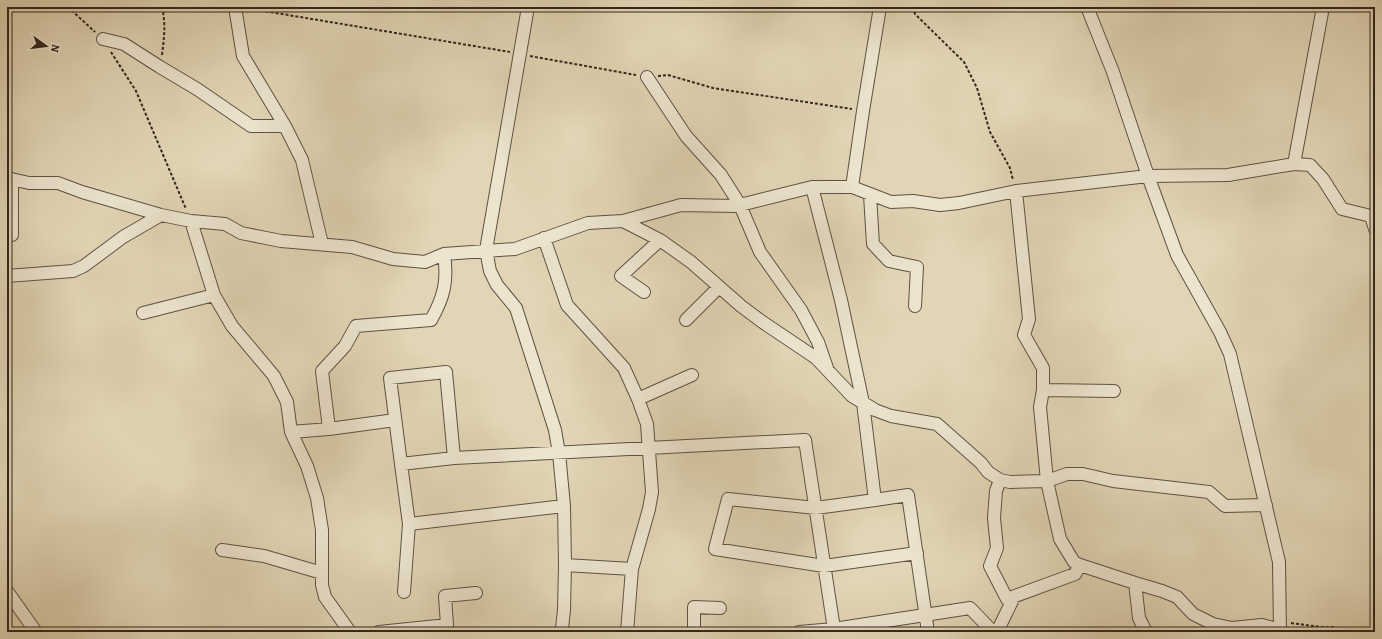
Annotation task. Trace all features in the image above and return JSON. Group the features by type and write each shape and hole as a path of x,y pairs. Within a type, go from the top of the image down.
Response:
{"street":[{"path":"235,7 243,56 285,126 302,160 322,244"},
{"path":"528,7 486,250 490,271 497,285 516,308 555,430 559,453 564,506 566,565 564,610 562,628 560,632"},
{"path":"852,187 880,7"},
{"path":"1016,191 1029,319 1024,335 1043,368 1044,390 1040,407 1047,481 1060,539 1074,562 1177,597 1193,614 1213,624 1232,628 1262,625 1280,629 1279,562 1230,354 1220,332 1177,255 1148,176 1113,72 1087,7"},
{"path":"1294,164 1323,7"},
{"path":"103,39 124,44 160,68 197,89 252,126 285,126"},
{"path":"647,77 686,136 721,175 740,205 760,252 801,310 818,342 828,372"},
{"path":"12,235 9,179 29,183 58,183 82,192 161,215 191,221 225,224 241,233 282,241 352,248 392,259 425,262 444,254 516,249 588,222 623,221 681,205 740,205 812,187 852,187 891,202 913,201 940,205 959,203 1016,191 1148,176 1228,175 1294,164 1310,165 1323,179 1342,209 1373,216 1375,229"},
{"path":"812,187 840,300 863,403 875,500"},
{"path":"870,195 873,244 889,261 917,267 915,306"},
{"path":"7,276 73,271 84,266 123,236 161,215"},
{"path":"191,221 214,294 232,326 274,376 287,402 291,432 307,466 317,498 322,530 322,585 325,597 350,632"},
{"path":"623,221 660,240 691,262 761,321 816,358 852,396 875,410 891,416 937,424 981,463 988,472 1000,480 1010,482 1047,481 1067,474 1083,474 1113,482 1209,492 1225,506 1266,504"},
{"path":"544,238 567,305 624,368 638,399 646,424 652,492 649,509 632,569 627,632"},
{"path":"644,292 622,276 660,240"},
{"path":"329,429 322,371 345,346 356,326 431,320 444,291 446,267 444,254"},
{"path":"686,320 719,287"},
{"path":"143,313 214,294"},
{"path":"404,592 409,524 390,378 446,372 454,458"},
{"path":"638,399 692,375"},
{"path":"1044,390 1114,391"},
{"path":"291,432 329,429 395,420"},
{"path":"401,464 454,458 805,440 834,630"},
{"path":"1000,480 996,490 994,518 997,548 990,566 1007,599 1074,574 1080,565"},
{"path":"917,553 824,566 715,549 728,499 816,508 908,495 917,553 926,614 928,632"},
{"path":"409,524 564,506"},
{"path":"222,550 264,556 322,573"},
{"path":"566,565 632,569"},
{"path":"1135,583 1139,618 1146,632"},
{"path":"7,591 36,632"},
{"path":"379,632 447,625 445,596 476,592"},
{"path":"997,632 1014,597"},
{"path":"694,632 694,607 720,608"},
{"path":"799,632 834,630 970,608 992,632"}],"path":[{"path":"68,7 103,39 136,91 191,221"},
{"path":"160,68 165,33 165,17 162,7"},
{"path":"239,7 647,77 668,74 713,88 863,111"},
{"path":"912,7 915,14 964,62 977,88 990,132 1010,168 1016,191"},
{"path":"1280,629 1290,623 1334,627"}]}
